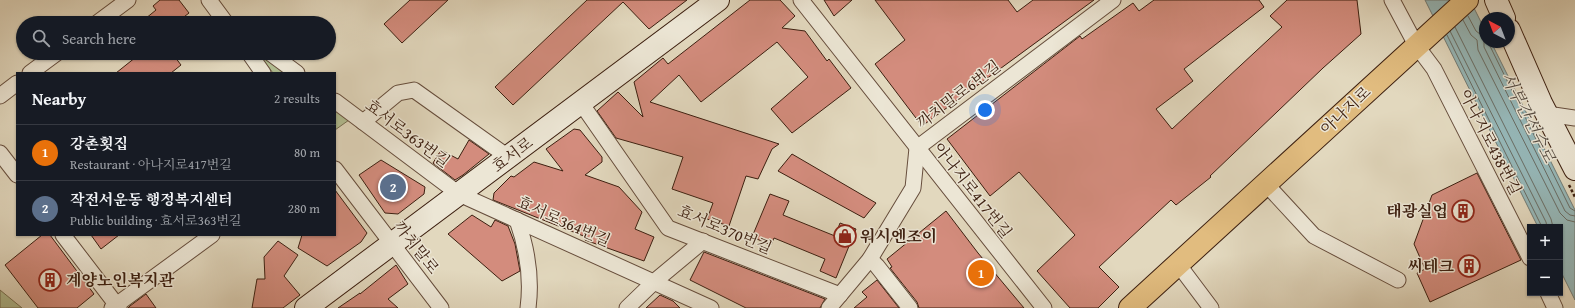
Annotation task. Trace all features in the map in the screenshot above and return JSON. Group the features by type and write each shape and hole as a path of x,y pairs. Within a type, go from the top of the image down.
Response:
{"main road":[{"name":"아나지로","path":"1130,308 1467,0"}],"street":[{"path":"106,16 128,0"},
{"path":"209,0 222,16"},
{"name":"효서로","path":"306,308 718,0"},
{"name":"아나지로417번길","path":"801,0 1044,308"},
{"name":"까치말로6번길","path":"829,308 870,259 913,188 917,148 1113,0"},
{"name":"아나지로438번길","path":"1392,0 1421,42 1527,252"},
{"path":"1496,0 1501,12"},
{"path":"1515,43 1547,114 1572,159"},
{"path":"31,72 48,60"},
{"path":"254,60 263,72"},
{"path":"279,60 296,72"},
{"path":"0,96 16,84"},
{"path":"363,122 398,93 414,90 508,157"},
{"name":"효서로363번길","path":"336,102 459,194"},
{"name":"효서로370번길","path":"580,103 668,228 840,295"},
{"path":"1547,114 1575,118"},
{"path":"0,153 16,174"},
{"name":"까치말로","path":"336,170 441,308"},
{"path":"1266,184 1314,236 1398,280"},
{"name":"효서로364번길","path":"459,194 655,281 711,308"},
{"path":"517,220 525,242 530,291 528,308"},
{"path":"64,236 116,307 211,236"},
{"path":"627,308 655,281 703,241"},
{"path":"870,259 910,308"},
{"path":"1178,264 1210,308"},
{"path":"1550,296 1556,308"}],"green space":[{"path":"263,60 269,60 286,72 272,72"},
{"path":"336,110 349,120 336,129"},
{"path":"0,290 22,308 0,308"}],"water":[{"path":"1425,0 1470,0 1479,18 1479,48 1494,48 1575,210 1575,300 1563,276 1563,224 1537,224"}],"building":[{"path":"160,0 179,0 189,13 185,16 149,16 156,10 153,6"},
{"path":"410,0 448,0 402,43 384,24"},
{"path":"587,0 687,0 649,29 623,2 513,105 495,87"},
{"path":"750,0 780,0 795,16 782,28 805,31 827,61 829,59 851,88 792,133 771,109 808,77 777,42 701,102 679,75 650,102 779,144 772,149 758,179 746,176 729,226 707,219 713,203 672,189 683,157 616,138 597,111 618,92 643,117 634,82 663,58 668,64"},
{"path":"824,0 852,0 834,16"},
{"path":"875,0 1008,0 1017,12 1033,0 1094,0 922,126 875,64 905,40"},
{"path":"1154,0 1259,0 1264,7 1184,69 1193,81 1156,109 1172,129 1282,27 1270,16 1287,0 1357,0 1361,34 1323,68 1210,176 1211,177 1176,205 1171,200 1099,267 1119,287 1098,308 1070,308 1037,271 1075,235 1019,172 990,196 947,139 1080,36 1082,39 1133,3 1139,11"},
{"path":"132,60 177,60 181,65 172,72 117,72"},
{"path":"574,129 580,130 602,157 602,162 585,175 619,187 642,212 635,229 654,237 644,261 585,240 586,237 493,200 494,193 511,176 514,177 534,162 563,171 546,149"},
{"path":"469,140 489,154 463,175 455,180 433,163 441,150 458,159"},
{"path":"792,154 876,203 864,218 778,171"},
{"path":"381,160 425,187 424,194 398,214 385,213 359,175"},
{"path":"1477,173 1521,260 1430,302 1417,273 1425,269 1414,244 1432,195"},
{"path":"336,191 367,233 361,242 327,266 298,248 302,236 336,236"},
{"path":"770,194 789,201 783,215 835,236 840,223 856,229 836,278 820,271 825,259 774,238 771,245 752,237"},
{"path":"946,211 978,253 1024,308 919,308 917,302 890,268 892,267 887,259"},
{"path":"472,215 491,227 495,220 508,226 515,244 520,271 502,281 448,234"},
{"name":"계양노인복지관","path":"41,236 51,236 94,294 77,308 38,308 5,265"},
{"path":"92,236 118,236 101,249"},
{"path":"278,241 298,255 284,276 300,295 283,308 252,308 257,279 265,279 264,257"},
{"path":"704,252 825,299 820,308 746,308 690,280"},
{"path":"396,265 408,284 388,299 398,308 338,308 360,294"},
{"path":"877,280 899,308 854,308 867,297 862,292"},
{"path":"146,294 156,308 128,308 130,306"},
{"path":"660,295 673,301 680,308 646,308"}],"place":[{"name":"작전서운동 행정복지센터","path":"393,187"},
{"name":"태광실업","path":"1463,211"},
{"name":"워시엔조이","path":"845,236"},
{"name":"씨테크","path":"1469,266"},
{"name":"강촌횟집","path":"981,273"},
{"name":"계양노인복지관","path":"50,280"}],"water label":[{"name":"서부간선수로","path":"1529,117"}]}
